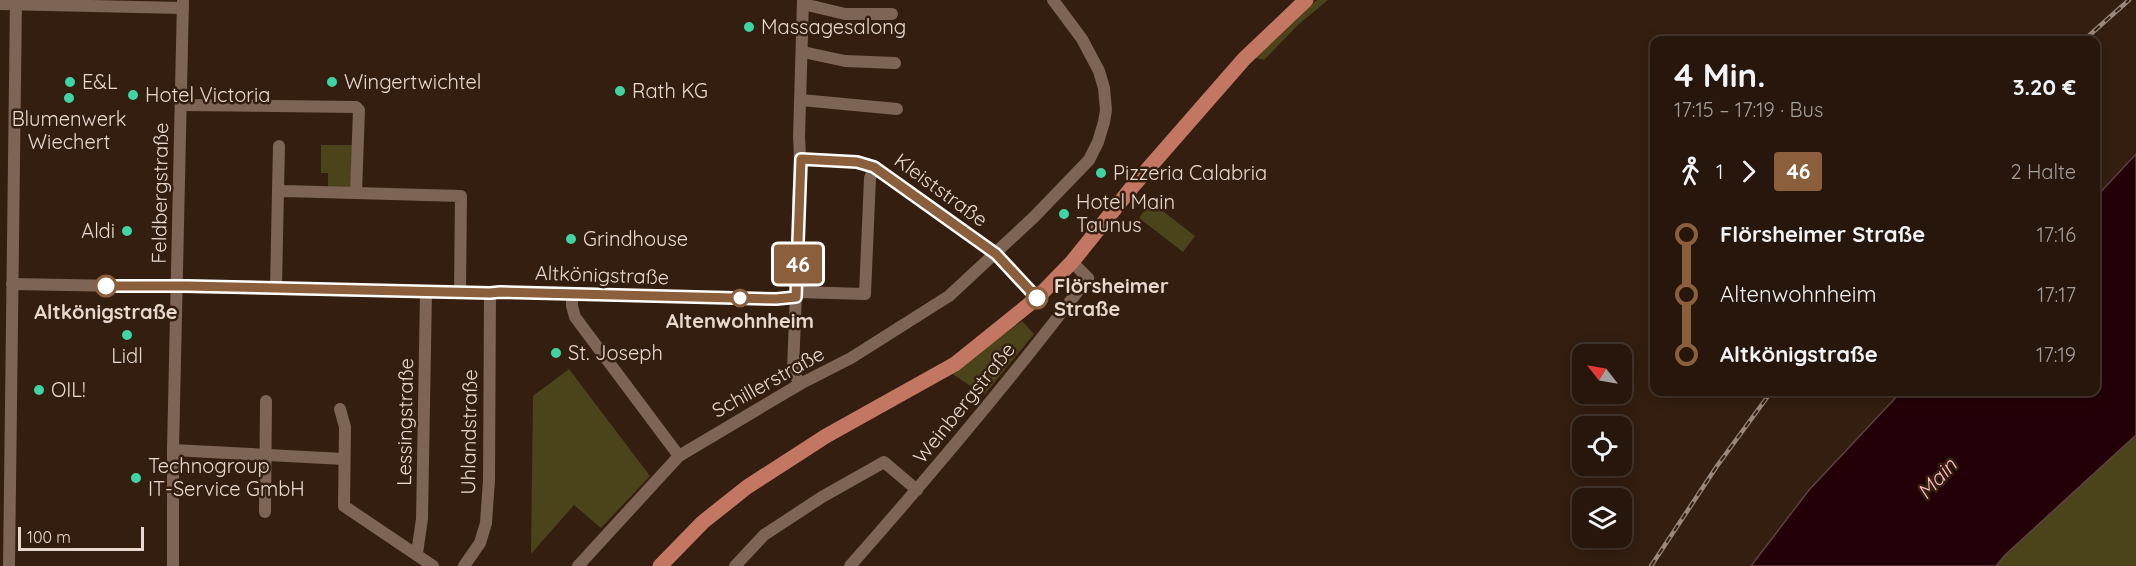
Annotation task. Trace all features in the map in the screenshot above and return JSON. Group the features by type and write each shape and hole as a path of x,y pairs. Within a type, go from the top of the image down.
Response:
{"main road":[{"path":"660,566 703,522 755,481 826,436 955,364 1037,298 1072,262 1134,186 1244,59 1306,0"}],"street":[{"name":"Schillerstraße","path":"578,566 679,456 800,384 851,358 949,296 1042,210 1089,160 1104,122 1106,100 1099,71 1082,39 1053,0"},
{"path":"0,4 16,2 183,4"},
{"path":"9,566 5,551 16,2"},
{"path":"800,384 793,371 801,159 799,137 803,2 844,14 892,14"},
{"name":"Feldbergstraße","path":"173,566 173,450 183,4"},
{"path":"802,52 845,61 895,63"},
{"path":"801,100 897,109"},
{"path":"181,105 356,107 359,110 356,193"},
{"path":"276,288 279,147"},
{"name":"Kleiststraße","path":"801,159 857,162 874,167 996,254 1037,298"},
{"name":"Altkönigstraße","path":"12,284 776,299 796,294 865,294 870,178 874,167"},
{"path":"278,190 461,196 459,292"},
{"name":"Weinbergstraße","path":"850,566 917,490 1047,332 1088,278 1072,262"},
{"name":"Lessingstraße","path":"417,553 422,519 426,292"},
{"name":"Uhlandstraße","path":"464,566 480,543 486,523 489,480 490,293"},
{"path":"572,294 574,316 679,456"},
{"path":"265,512 266,401"},
{"path":"340,409 344,421 345,508 417,553 433,566"},
{"path":"173,450 344,459"},
{"path":"735,566 764,535 822,496 884,462 917,490"}],"shaded area":[{"path":"1317,0 1328,0 1299,24 1264,60 1256,58 1294,19"},
{"path":"321,145 352,145 351,187 328,187 328,173 321,173"},
{"path":"1151,202 1195,236 1183,252 1139,218"},
{"path":"1022,321 1034,334 984,395 951,373"},
{"path":"569,369 650,476 601,528 574,505 531,554 533,396"},
{"path":"2136,435 2136,566 1996,566 2005,555"}],"water":[{"name":"Main","path":"2136,154 2136,435 2005,555 1996,566 1751,566 1809,490 1897,396 2100,396 2100,193"}],"railway":[{"path":"2088,36 2129,0"},
{"path":"1651,566 1717,466 1768,396"}],"bus line":[{"name":"46","path":"106,286 776,299 796,297 801,159 857,162 874,167 996,254 1037,298"}],"place":[{"name":"Massagesalong","path":"749,27"},
{"name":"E&L","path":"70,82"},
{"name":"Wingertwichtel","path":"332,82"},
{"name":"Rath KG","path":"620,91"},
{"name":"Hotel Victoria","path":"133,95"},
{"name":"Blumenwerk Wiechert","path":"69,98"},
{"name":"Pizzeria Calabria","path":"1101,173"},
{"name":"Hotel Main Taunus","path":"1064,214"},
{"name":"Aldi","path":"127,231"},
{"name":"Grindhouse","path":"571,239"},
{"name":"Altkönigstraße","path":"106,286"},
{"name":"Altenwohnheim","path":"740,298"},
{"name":"Flörsheimer Straße","path":"1037,298"},
{"name":"Lidl","path":"127,335"},
{"name":"St. Joseph","path":"556,353"},
{"name":"OIL!","path":"39,390"},
{"name":"Technogroup IT-Service GmbH","path":"136,478"}]}
